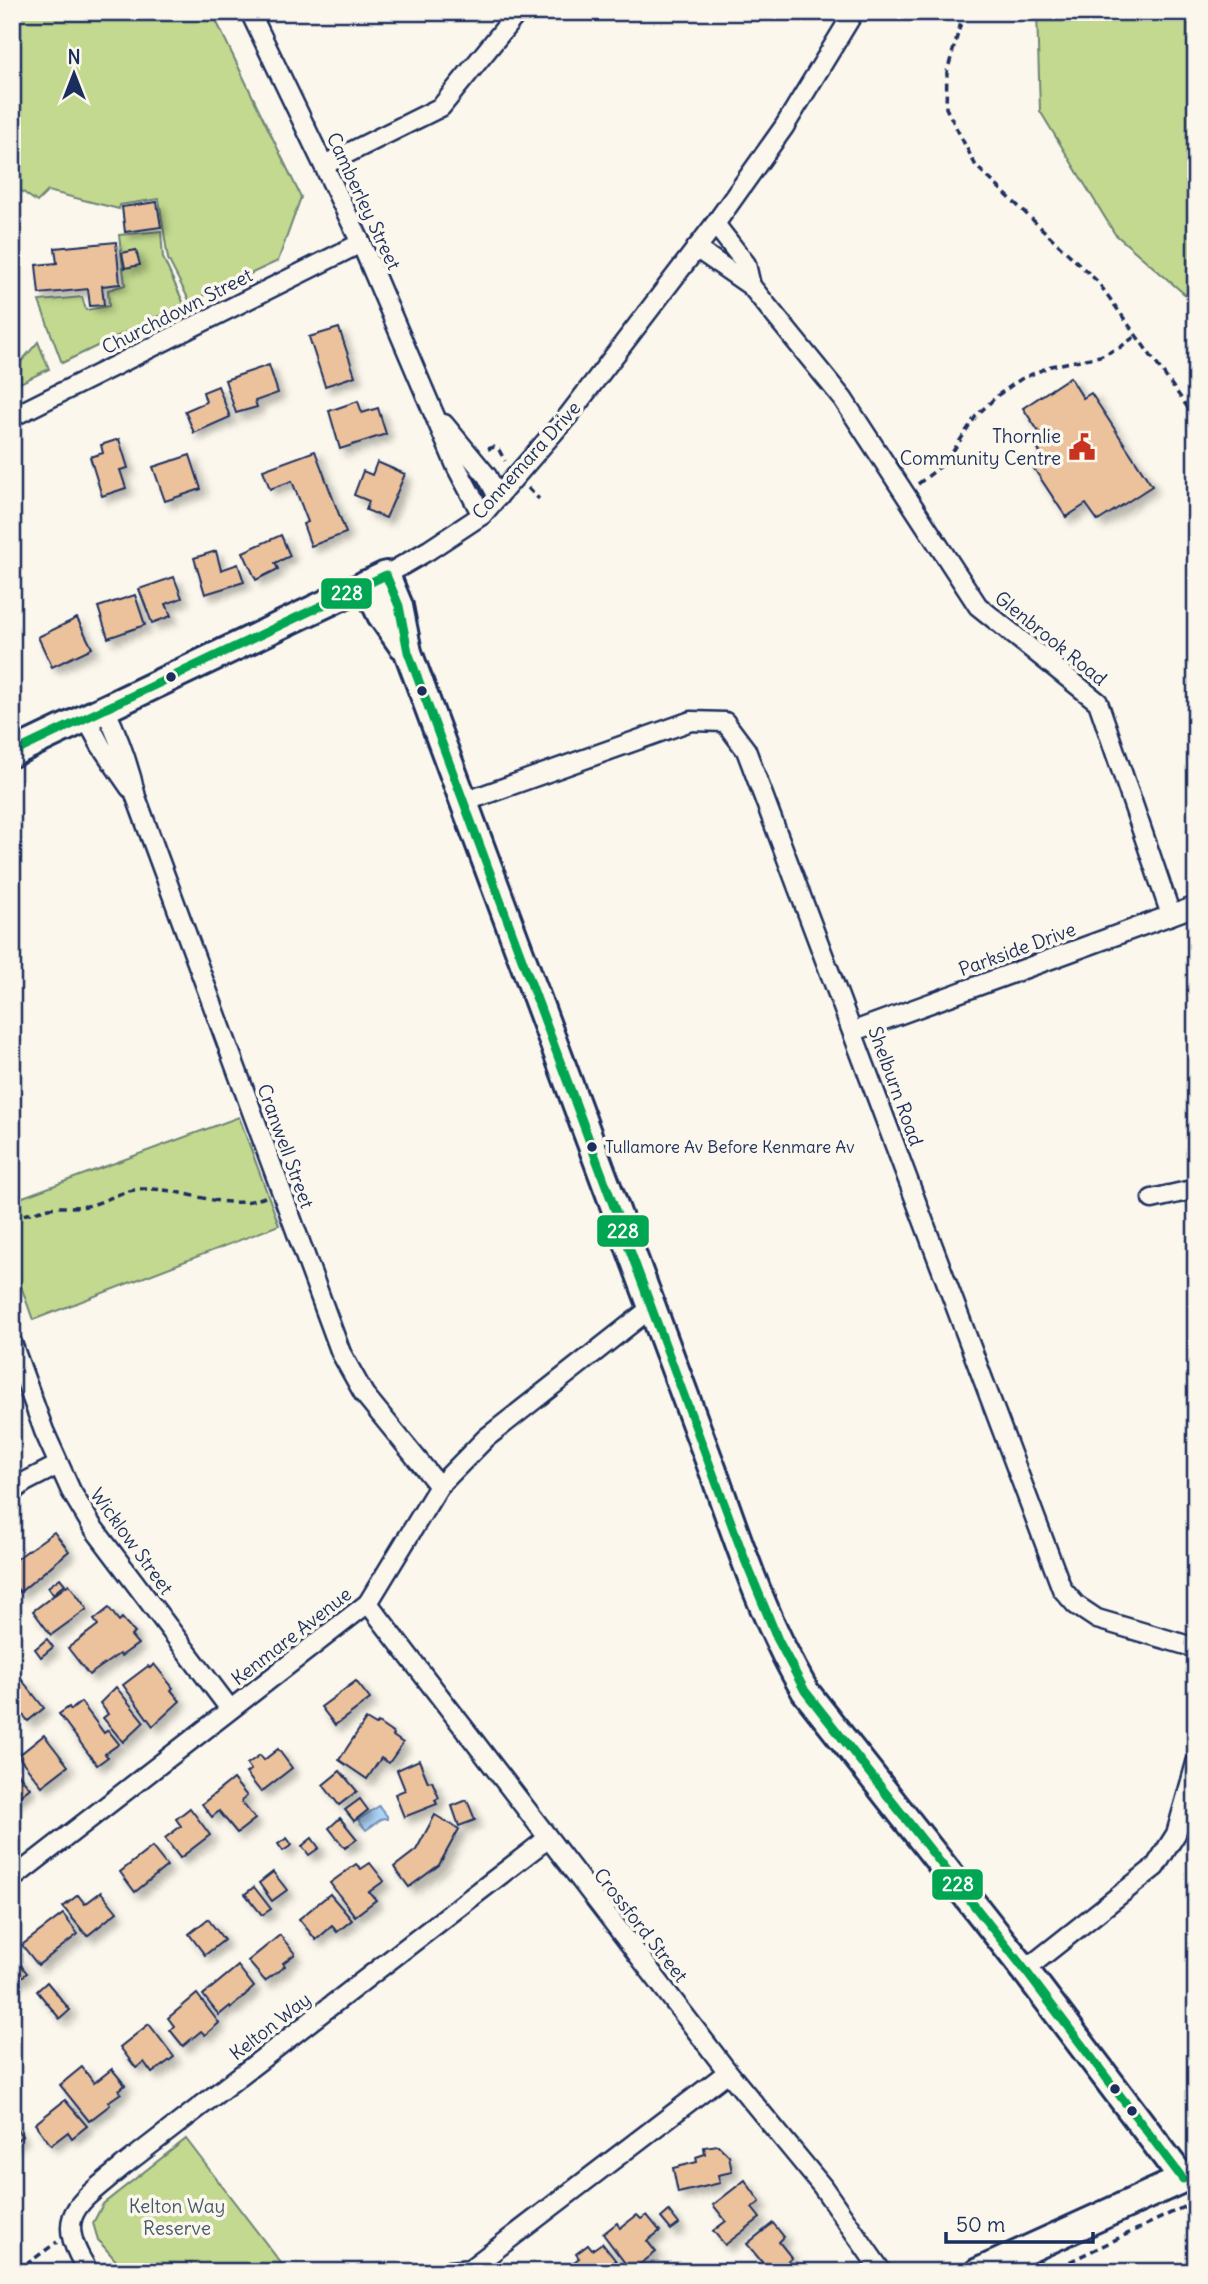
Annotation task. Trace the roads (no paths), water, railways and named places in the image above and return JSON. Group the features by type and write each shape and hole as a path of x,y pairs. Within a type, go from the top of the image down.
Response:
{"street":[{"name":"Camberley Street","path":"250,12 362,243 457,468 482,515"},
{"path":"324,165 441,107 517,12"},
{"name":"Connemara Drive","path":"12,753 376,580 429,550 482,515 568,416 715,224 784,127 854,12"},
{"name":"Glenbrook Road","path":"715,224 746,264 751,286"},
{"name":"Churchdown Street","path":"12,417 362,243"},
{"name":"Glenbrook Road","path":"696,248 751,286 843,399 978,606 1098,702 1171,915"},
{"name":"Camberley Street","path":"433,411 487,476 498,497"},
{"path":"376,580 399,606 408,652 755,1589 787,1659 805,1691 1191,2184 978,2272"},
{"name":"Cranwell Street","path":"96,714 127,758 136,797 341,1353 364,1394 439,1486"},
{"name":"Shelburn Road","path":"464,802 691,721 725,722 746,750 1062,1589 1076,1605 1097,1619 1196,1648"},
{"name":"Parkside Drive","path":"853,1031 1196,906"},
{"path":"1152,1199 1196,1189"},
{"name":"Kenmare Avenue","path":"12,1879 368,1603 439,1486 486,1438 651,1308"},
{"name":"Wicklow Street","path":"12,1343 58,1465 90,1523 230,1709"},
{"path":"12,1492 58,1465"},
{"name":"Crossford Street","path":"368,1603 728,2072 822,2186 882,2272"},
{"path":"1025,1970 1155,1867 1176,1834 1196,1763"},
{"name":"Kelton Way","path":"89,2272 71,2240 71,2220 79,2203 547,1839"},
{"path":"442,2272 470,2269 728,2072"}],"water":[{"path":"379,1806 387,1819 383,1818 366,1830 358,1820"}],"place":[{"name":"Thornlie Community Centre","path":"1082,447"},
{"name":"Tullamore Av Before Kenmare Av","path":"592,1147"}],"park label":[{"name":"Kelton Way Reserve","path":"177,2217"}]}
